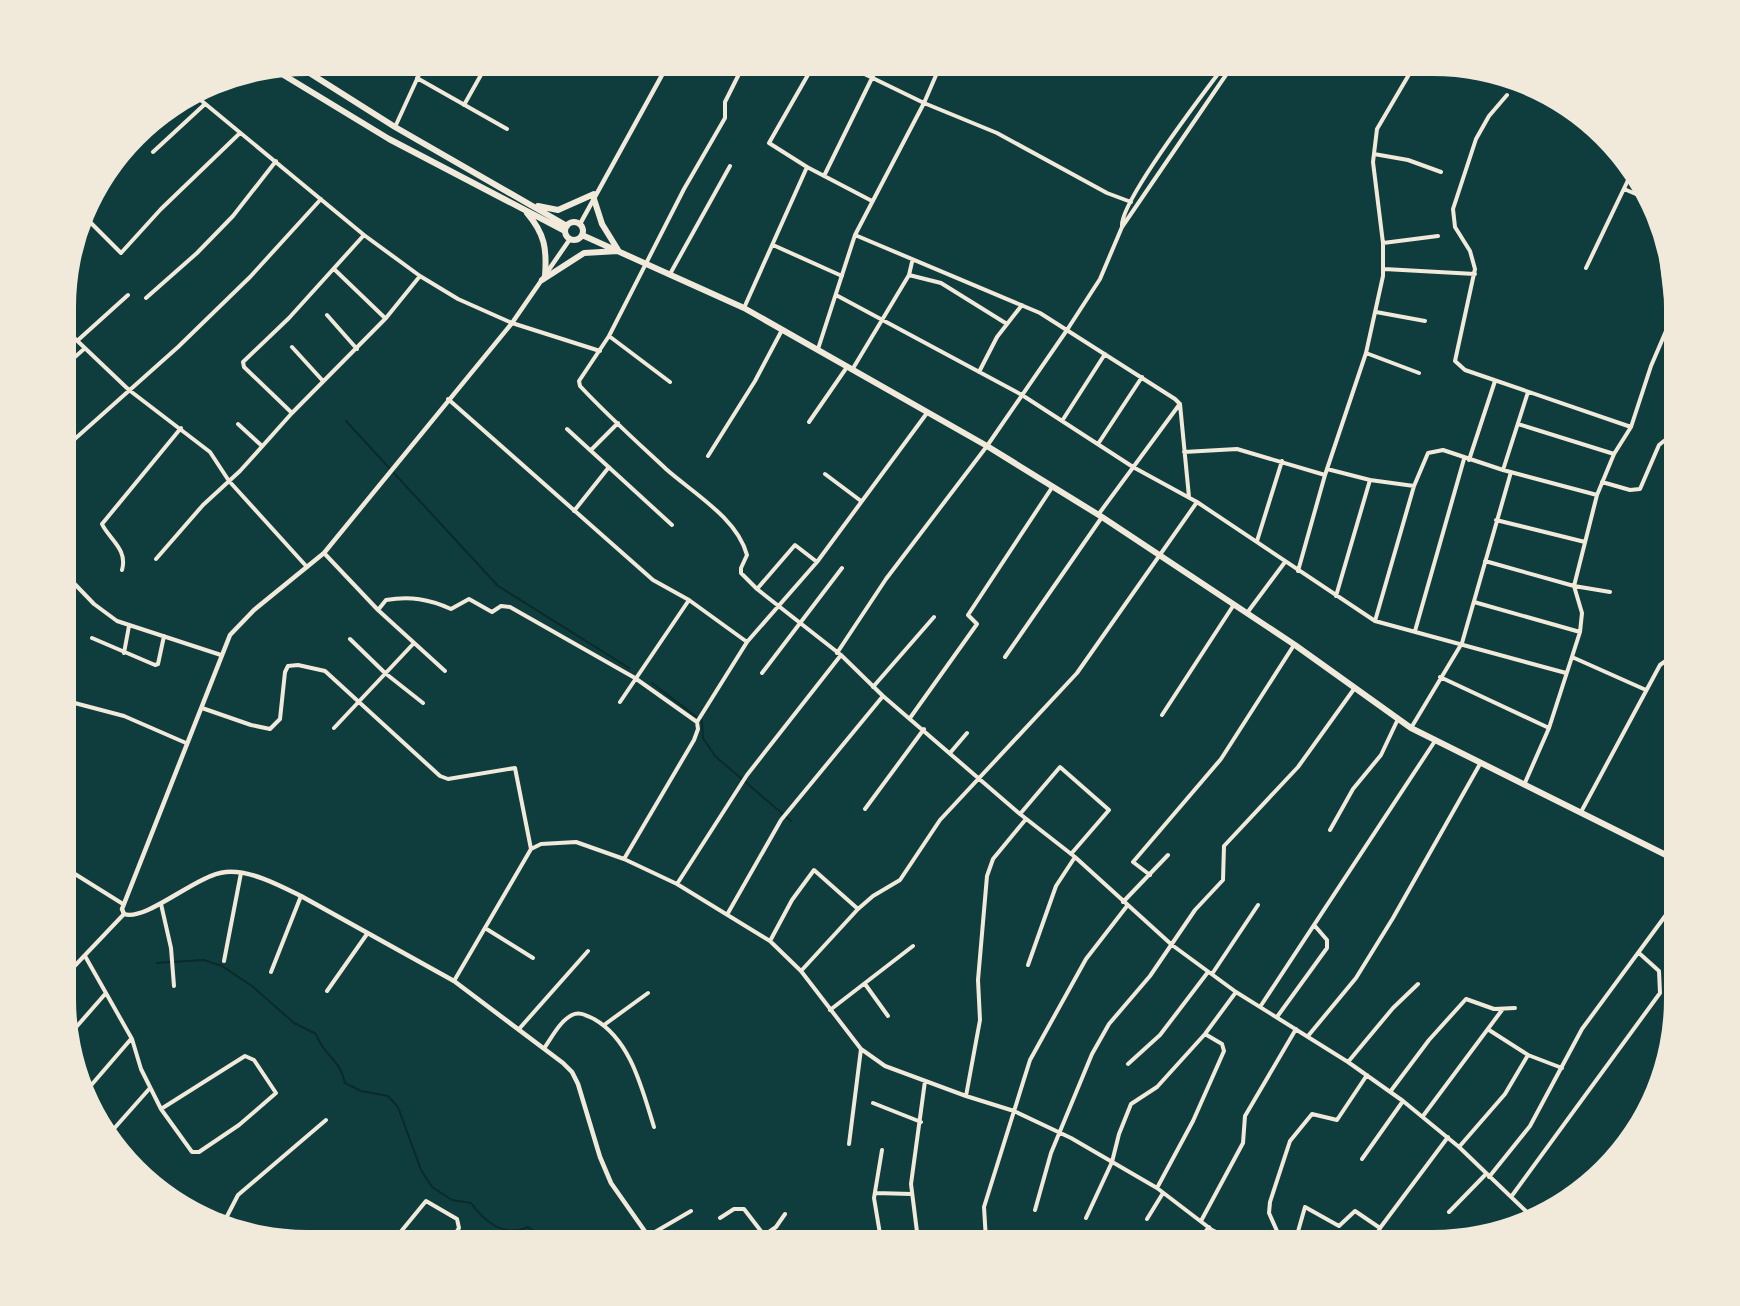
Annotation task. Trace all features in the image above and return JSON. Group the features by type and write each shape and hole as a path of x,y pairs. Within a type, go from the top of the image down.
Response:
{"main road":[{"path":"314,76 396,127 532,204 566,229 570,239 577,240 582,235"},
{"path":"287,77 389,139 566,229"},
{"path":"532,204 558,210 594,195 602,224 620,251"},
{"path":"523,208 544,238 543,278"},
{"path":"566,229 572,223 580,224 582,235"},
{"path":"582,235 744,308 818,349 849,369 987,446 1100,516 1295,645 1411,728 1664,854"},
{"path":"543,278 584,253 620,251"}],"street":[{"path":"464,105 480,76"},
{"path":"580,224 661,76"},
{"path":"737,76 725,102 725,117 645,262 609,336 579,381 580,386 725,520 747,555 741,573 757,590 839,654 873,687 1020,814 1073,856 1172,945 1236,992 1348,1062 1423,1116 1459,1146 1487,1176 1525,1210"},
{"path":"807,76 771,137 770,146 872,201"},
{"path":"824,177 873,76 924,103 997,133 1107,193 1131,201"},
{"path":"818,349 855,236 936,76"},
{"path":"1122,227 1121,219 1131,201 1220,76"},
{"path":"677,884 747,775 839,654 886,579 987,446 1067,330 1100,279 1122,227 1220,76"},
{"path":"1298,572 1325,475 1366,353 1376,312 1384,269 1374,154 1379,121 1408,76"},
{"path":"396,127 417,78 507,129"},
{"path":"1507,95 1488,116 1476,138 1453,209 1455,227 1470,251 1475,274 1455,361 1460,368 1631,427"},
{"path":"202,102 364,235 420,276 458,299 512,323 600,351"},
{"path":"153,152 205,104"},
{"path":"92,224 121,253 161,209 240,134"},
{"path":"1374,154 1408,160 1441,172"},
{"path":"146,298 197,253 226,223 276,161"},
{"path":"670,274 730,166"},
{"path":"744,308 807,167"},
{"path":"1586,268 1627,182"},
{"path":"1624,189 1634,193"},
{"path":"76,438 178,347 250,277 321,199"},
{"path":"292,413 244,367 243,362 364,235"},
{"path":"855,236 912,262 1022,304 1106,354 1180,404 1189,498"},
{"path":"1383,243 1438,236"},
{"path":"76,964 124,914 123,904 168,797 186,743 202,708 221,655 239,623 324,553 400,457 512,323 570,239"},
{"path":"773,245 842,276"},
{"path":"809,422 883,322 909,275 912,262"},
{"path":"334,269 386,318"},
{"path":"1384,269 1475,274"},
{"path":"909,275 941,283 1007,324"},
{"path":"156,559 203,505 386,318 420,276"},
{"path":"128,295 77,341 129,390 210,452 229,481 307,567"},
{"path":"836,295 1022,395 1132,467 1197,502 1257,541 1298,572 1376,621 1566,673"},
{"path":"979,372 1007,324 1022,304"},
{"path":"1376,312 1425,321"},
{"path":"327,315 357,349"},
{"path":"708,456 754,381 782,329"},
{"path":"609,336 670,382"},
{"path":"1524,785 1549,728 1580,632 1582,612 1574,586 1597,495 1614,454 1631,427 1651,366 1664,340"},
{"path":"292,347 323,381"},
{"path":"76,356 84,349"},
{"path":"1366,353 1419,373"},
{"path":"1062,421 1106,354"},
{"path":"1098,444 1142,377"},
{"path":"1415,631 1467,459 1495,381"},
{"path":"1503,470 1528,392"},
{"path":"448,399 653,580 689,600 747,642"},
{"path":"1005,657 1132,467 1180,404"},
{"path":"624,859 694,740 698,721 747,642 817,562 927,413"},
{"path":"591,450 618,423"},
{"path":"238,424 262,446"},
{"path":"1518,424 1614,454"},
{"path":"122,570 122,558 117,541 102,524 181,428"},
{"path":"567,429 672,525"},
{"path":"1602,482 1630,490 1639,490 1659,445 1664,441"},
{"path":"1184,452 1238,449 1325,475"},
{"path":"1376,621 1414,486 1428,453 1443,450 1503,470 1597,495"},
{"path":"1257,541 1282,461"},
{"path":"574,511 609,467"},
{"path":"1327,469 1370,480 1414,486"},
{"path":"1411,728 1462,643 1511,472"},
{"path":"825,474 861,501"},
{"path":"1336,596 1370,480"},
{"path":"910,718 977,624 968,615 1053,486"},
{"path":"801,971 858,909 873,896 900,880 928,835 1077,673 1197,502"},
{"path":"1496,520 1585,542"},
{"path":"757,590 795,545 817,562"},
{"path":"324,553 378,610 445,671"},
{"path":"1485,561 1574,586 1610,592"},
{"path":"1247,613 1285,562"},
{"path":"762,673 842,568"},
{"path":"76,584 108,615 129,626 221,655"},
{"path":"378,610 386,600 402,597 427,598 451,609 469,599 492,612 501,606 510,607 635,678 698,721"},
{"path":"620,702 689,600"},
{"path":"1474,602 1580,632"},
{"path":"1162,715 1233,606"},
{"path":"873,687 934,617"},
{"path":"124,653 129,626"},
{"path":"92,638 156,665 164,636"},
{"path":"350,639 385,673 423,703"},
{"path":"334,728 414,643"},
{"path":"1149,875 1133,862 1221,759 1295,645"},
{"path":"1572,657 1646,690"},
{"path":"1581,812 1646,690 1660,665 1664,662"},
{"path":"202,708 251,725 273,728 280,719 286,669 294,664 325,671 357,703 445,778 515,768 531,849"},
{"path":"1440,677 1549,728"},
{"path":"1035,1210 1045,1172 1060,1133 1092,1054 1109,1024 1172,945 1195,910 1223,880 1224,846 1298,767 1354,689"},
{"path":"728,913 788,811 884,696"},
{"path":"76,703 124,716 186,743"},
{"path":"1330,830 1353,789 1381,755 1398,719"},
{"path":"865,809 924,729"},
{"path":"950,753 967,733"},
{"path":"1260,1007 1435,741"},
{"path":"1308,1036 1356,978 1393,918 1480,764"},
{"path":"1020,814 1060,767 1109,810 1073,856 1056,886 1028,965"},
{"path":"966,1096 980,1010 977,1001 987,876 993,859 1026,819"},
{"path":"454,981 531,849 541,844 576,842 624,859 677,884 728,913 770,941 801,971 861,1049 885,1066 966,1096 1014,1110 1060,1133 1157,1188 1215,1230"},
{"path":"1122,902 1168,855"},
{"path":"770,941 792,900 814,870 858,909"},
{"path":"124,914 132,915 161,904 211,874 241,873 276,884 301,896 454,981 545,1047 572,1072 611,1183 644,1230"},
{"path":"224,961 241,873"},
{"path":"76,875 123,904"},
{"path":"271,972 301,896"},
{"path":"161,904 171,948 174,986"},
{"path":"1128,1064 1160,1035 1210,973 1257,904"},
{"path":"985,1230 984,1207 1030,1060 1086,958 1127,906"},
{"path":"1449,1212 1487,1176 1530,1126 1582,1029 1664,918"},
{"path":"1276,1017 1327,948 1327,940 1315,926"},
{"path":"485,927 533,958"},
{"path":"327,991 367,934"},
{"path":"830,1010 913,946"},
{"path":"519,1029 588,951"},
{"path":"1511,1198 1660,993 1659,971 1639,953"},
{"path":"86,956 132,1039 150,1088 161,1109 192,1152 196,1153 239,1125 276,1092 252,1058 245,1056 161,1109"},
{"path":"865,984 888,1016"},
{"path":"1348,1062 1393,1008 1418,984"},
{"path":"1086,1218 1112,1162 1119,1134 1131,1104 1157,1087 1205,1034 1236,992"},
{"path":"78,1025 106,993"},
{"path":"604,1025 648,993"},
{"path":"1390,1092 1466,999 1502,1009 1515,1008"},
{"path":"1423,1116 1489,1030 1502,1009"},
{"path":"545,1047 565,1021 574,1014 584,1014 604,1025 634,1066 654,1127"},
{"path":"1201,1221 1243,1143 1245,1116 1296,1029"},
{"path":"1489,1030 1528,1055 1562,1068"},
{"path":"1157,1188 1193,1121 1224,1051 1222,1044 1205,1034"},
{"path":"93,1083 132,1039"},
{"path":"849,1144 861,1049"},
{"path":"1459,1146 1505,1094 1528,1055"},
{"path":"1277,1230 1269,1208 1290,1141 1311,1114 1337,1120 1367,1075"},
{"path":"917,1230 912,1194 925,1082"},
{"path":"115,1127 150,1088"},
{"path":"1362,1158 1403,1101"},
{"path":"873,1103 921,1122"},
{"path":"227,1215 238,1195 326,1120"},
{"path":"1298,1230 1305,1207 1338,1226 1355,1211 1380,1228 1448,1137"},
{"path":"879,1230 875,1193 882,1150"},
{"path":"875,1193 912,1194"},
{"path":"1147,1219 1163,1193"},
{"path":"402,1230 426,1201 457,1220 458,1230"},
{"path":"720,1218 734,1209 744,1209 760,1230"},
{"path":"662,1230 691,1211"},
{"path":"772,1230 785,1214"}],"waterway":[{"path":"346,421 498,586 629,668"},
{"path":"652,683 702,721 703,738 715,756 791,821"},
{"path":"157,963 204,960 222,966 252,986 294,1023 316,1034 323,1048 339,1068 345,1083 361,1091 388,1096 398,1107 421,1170 432,1187 452,1200 471,1203 489,1222 507,1230"},
{"path":"519,1230 528,1227 532,1230"}]}
